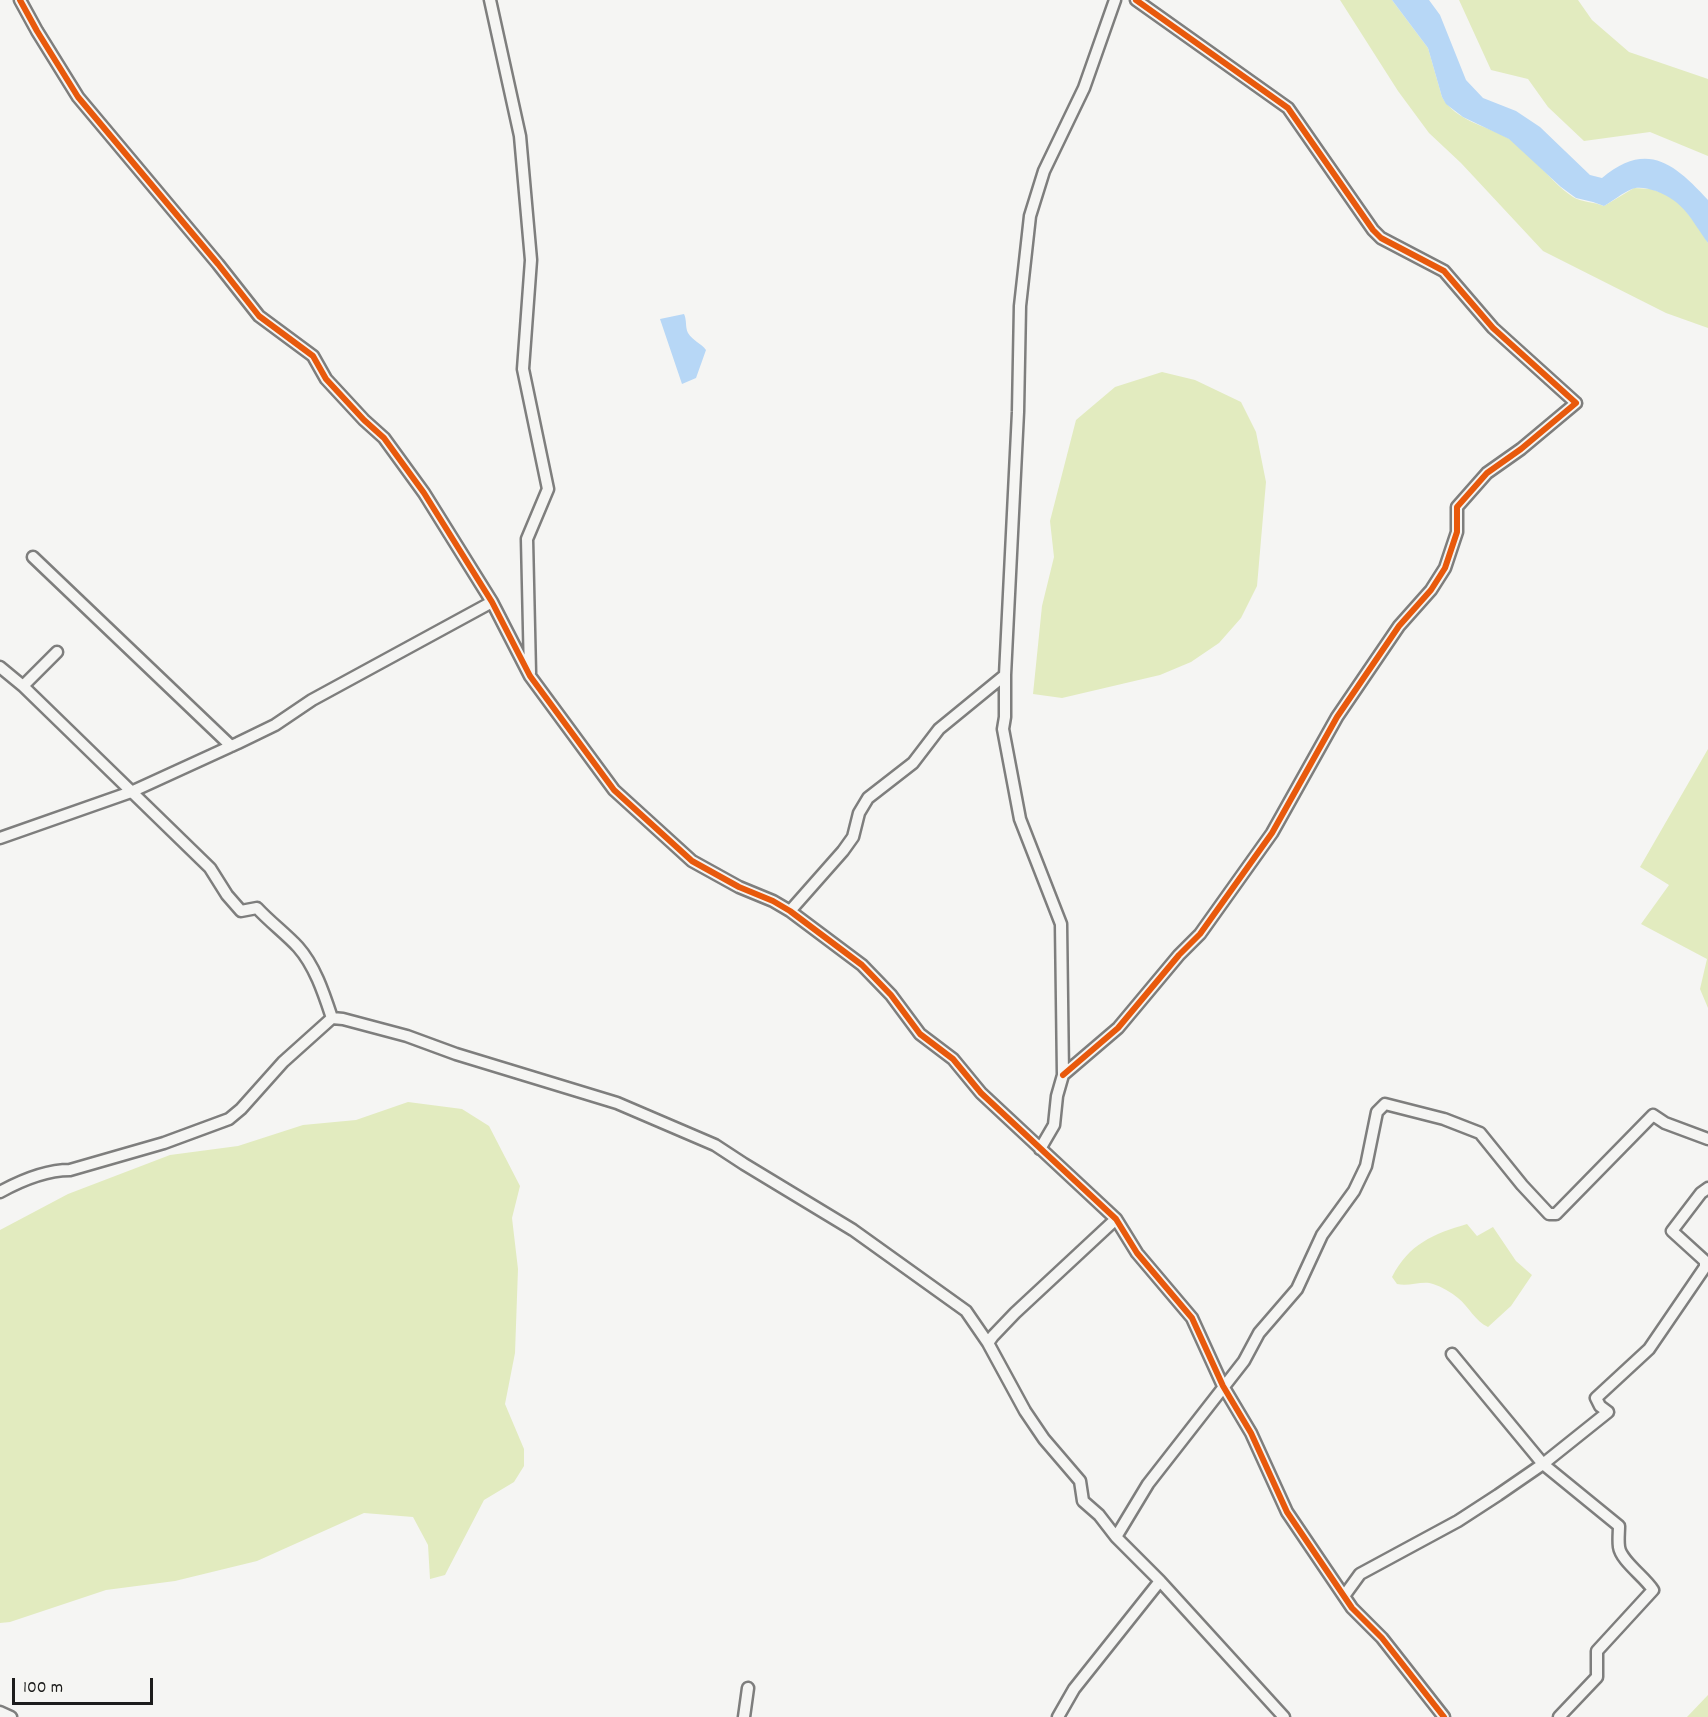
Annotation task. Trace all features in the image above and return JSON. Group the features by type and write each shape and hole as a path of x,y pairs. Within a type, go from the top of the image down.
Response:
{"street":[{"path":"20,0 78,97 259,316 313,356 326,379 384,438 424,493 492,602 530,676 615,790 692,861 790,911 862,965 891,995 920,1034 953,1059 981,1093 1116,1219 1137,1253 1192,1318 1223,1386 1251,1433 1287,1512 1352,1608 1382,1638 1444,1717"},
{"path":"490,0 520,136 531,260 523,369 548,489 527,539 530,676"},
{"path":"1040,1149 1054,1125 1057,1096 1064,1075 1061,924 1020,819 1003,729 1018,412 1020,306 1030,216 1044,171 1084,88 1115,0"},
{"path":"1064,1075 1118,1028 1179,955 1200,934 1272,833 1337,717 1399,626 1431,590 1445,568 1457,532 1456,507 1486,473 1521,449 1576,403 1493,328 1444,271 1381,238 1373,230 1288,108 1136,0"},
{"path":"33,557 231,746"},
{"path":"0,838 131,792 275,725 312,700 492,602"},
{"path":"23,687 57,652"},
{"path":"0,667 210,868 227,895 241,911 257,908 273,926 299,948 320,984 332,1018"},
{"path":"790,911 853,837 859,813 868,798 913,763 939,729 1005,675"},
{"path":"0,1192 13,1185 60,1170 70,1170 164,1143 229,1119 242,1109 283,1062 332,1018 407,1036 456,1054 617,1103 715,1145 853,1230 966,1311 988,1343 1031,1421 1080,1481 1083,1501 1099,1515 1116,1537 1160,1581 1284,1717"},
{"path":"1116,1537 1148,1484 1244,1361 1259,1333 1297,1289 1322,1235 1354,1191 1366,1166 1377,1112 1385,1104 1444,1119 1480,1133 1549,1214 1556,1214 1653,1115 1665,1123 1708,1139"},
{"path":"1344,1596 1360,1575 1458,1521 1543,1464 1608,1412 1600,1406 1596,1398 1649,1349 1705,1267 1705,1261 1672,1232 1701,1193 1708,1188"},
{"path":"988,1343 1016,1313 1116,1219"},
{"path":"1452,1354 1543,1464 1620,1526 1619,1549 1653,1590 1597,1651 1597,1677 1559,1717"},
{"path":"1058,1717 1074,1689 1160,1581"},
{"path":"744,1717 748,1688"},
{"path":"0,1712 11,1717"}],"green space":[{"path":"1340,0 1392,0 1428,48 1442,97 1448,105 1463,117 1517,144 1573,197 1604,206 1634,188 1651,189 1668,195 1681,205 1708,243 1708,328 1666,313 1543,251 1461,163 1429,133 1398,91"},
{"path":"1459,0 1578,0 1592,20 1629,52 1708,79 1708,156 1650,132 1584,141 1548,107 1528,79 1491,70"},
{"path":"1162,372 1195,380 1241,402 1256,432 1266,482 1257,586 1241,618 1219,643 1191,662 1160,675 1062,698 1033,694 1042,606 1054,557 1050,521 1076,420 1115,387"},
{"path":"1708,749 1708,1008 1700,989 1707,959 1641,924 1669,885 1640,867"},
{"path":"408,1102 462,1109 489,1126 520,1186 512,1218 518,1269 515,1353 505,1404 524,1449 524,1466 514,1482 484,1500 445,1575 430,1579 428,1545 413,1517 364,1513 257,1561 175,1581 106,1590 10,1622 0,1623 0,1230 68,1194 170,1155 238,1146 303,1125 356,1120"},
{"path":"1467,1224 1477,1236 1493,1227 1516,1261 1532,1275 1511,1306 1488,1327 1479,1321 1458,1298 1443,1288 1429,1283 1397,1284 1392,1277 1414,1248 1433,1236"},
{"path":"1708,1695 1708,1717 1687,1717"}],"water":[{"path":"1392,0 1429,0 1440,15 1466,80 1483,98 1516,111 1540,127 1590,175 1602,178 1633,160 1647,159 1660,161 1684,176 1708,200 1708,243 1687,212 1666,195 1650,189 1635,188 1604,206 1576,198 1509,139 1463,117 1446,104 1428,48"},
{"path":"684,314 688,333 706,350 696,378 682,384 660,319"}],"cycle path":[{"path":"20,0 78,97 259,316 313,356 326,379 384,438 424,493 492,602 530,676 614,790 692,861 790,911 862,965 891,995 920,1034 953,1059 981,1093 1116,1219 1137,1253 1192,1318 1223,1386 1251,1433 1287,1512 1352,1608 1382,1638 1444,1717"},
{"path":"1063,1075 1118,1028 1179,955 1200,934 1272,833 1337,717 1399,626 1431,590 1445,568 1457,532 1457,507 1487,473 1521,449 1576,403 1493,328 1444,271 1381,238 1373,230 1288,108 1136,0"}]}
